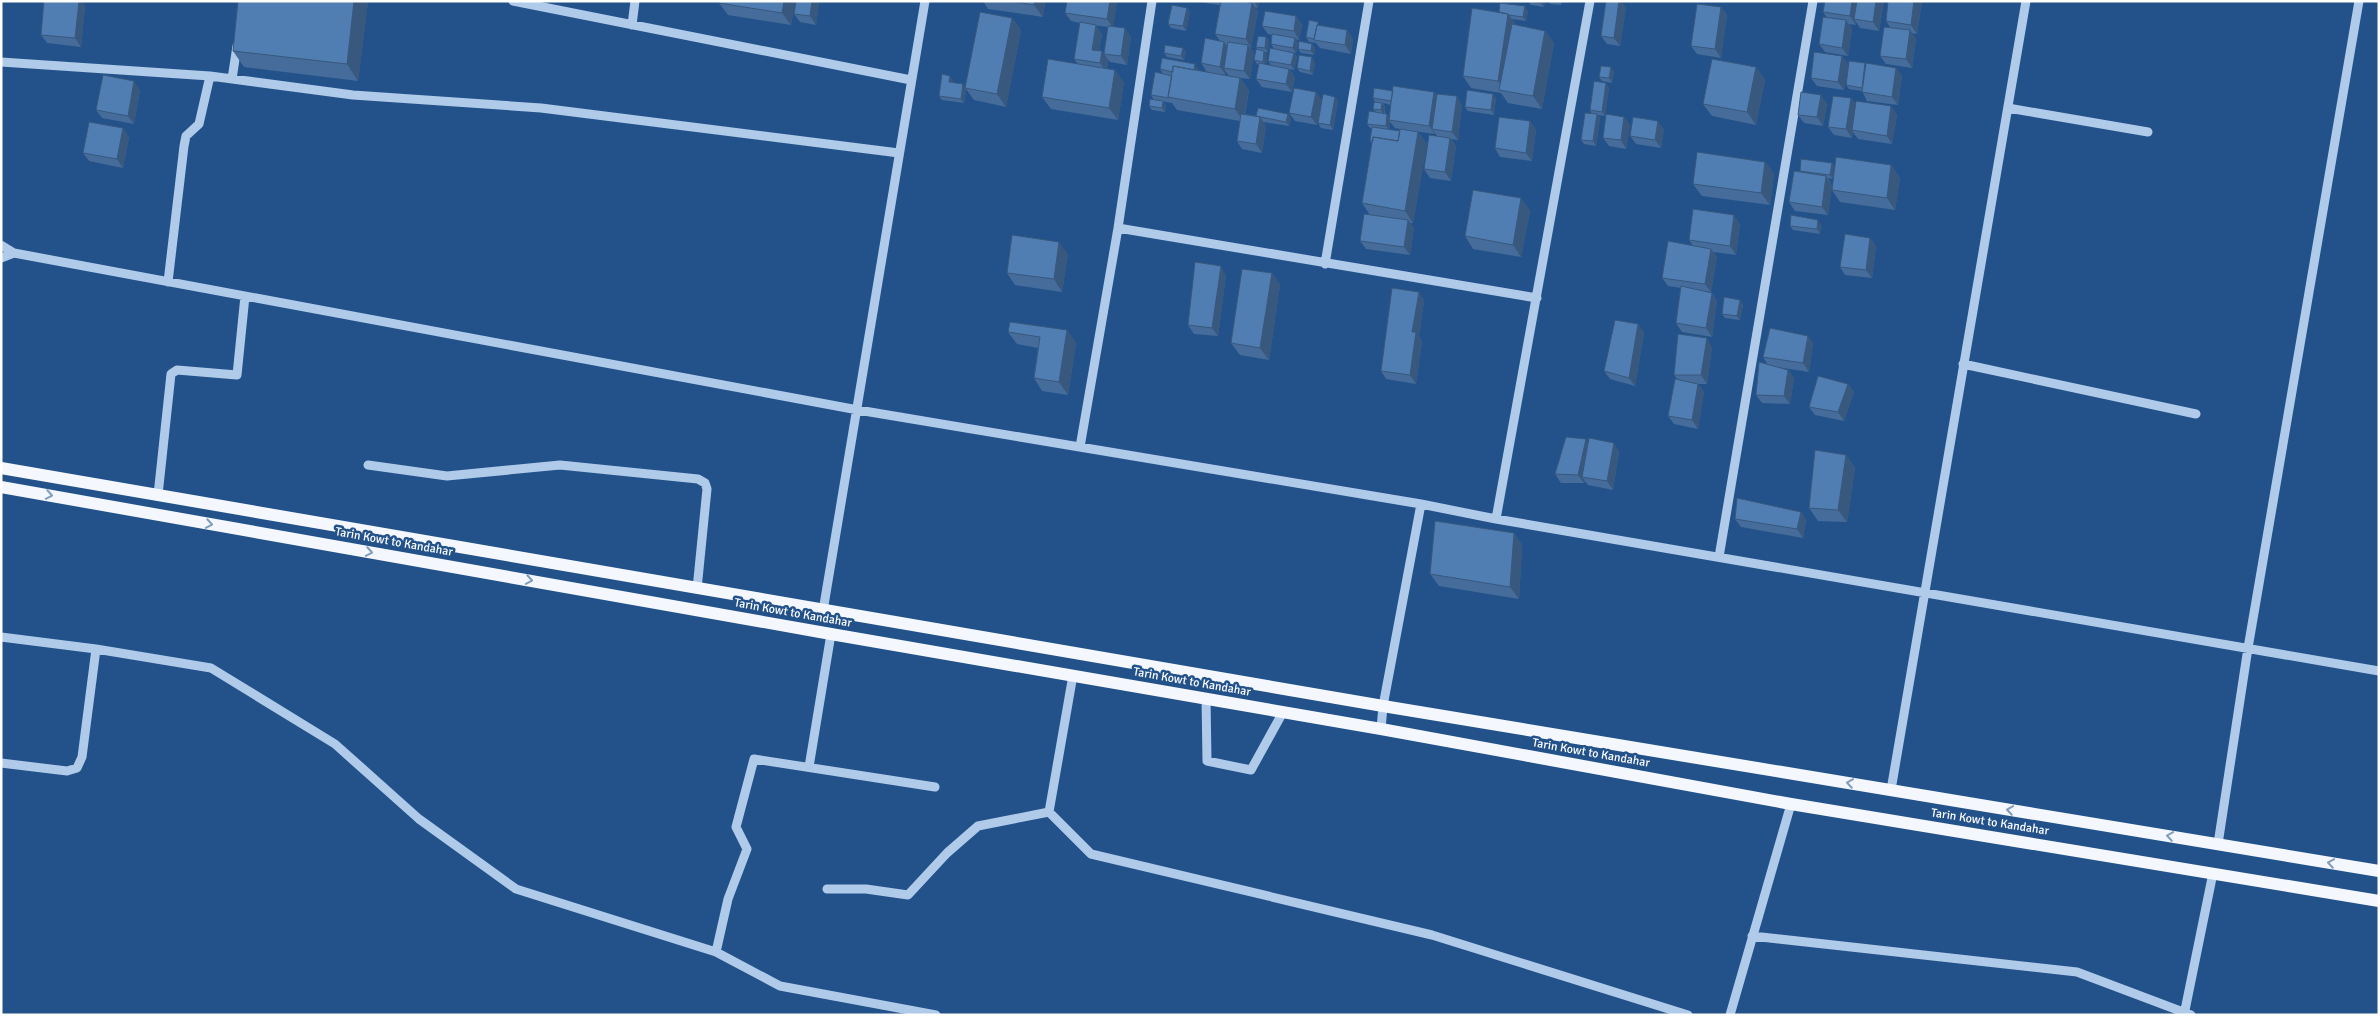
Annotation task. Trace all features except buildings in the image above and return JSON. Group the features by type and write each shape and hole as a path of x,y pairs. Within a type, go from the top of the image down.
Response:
{"main road":[{"name":"Tarin Kowt to Kandahar","path":"1,468 1383,706 2379,870"},
{"name":"Tarin Kowt to Kandahar","path":"1,487 831,634 1206,698 1791,804 2379,901"}],"street":[{"path":"513,1 911,80"},
{"path":"632,25 635,1"},
{"path":"823,611 925,1"},
{"path":"1080,448 1118,228 1152,1"},
{"path":"1325,264 1369,1"},
{"path":"1496,519 1590,1"},
{"path":"1719,558 1812,1"},
{"path":"1891,790 2026,1"},
{"path":"2218,844 2248,648 2359,1"},
{"path":"232,79 238,40"},
{"path":"1,62 210,76 353,95 541,108 899,153"},
{"path":"168,282 186,136 199,124 210,76"},
{"path":"2008,108 2148,132"},
{"path":"1118,228 1537,298"},
{"path":"1,245 14,253 858,410 1421,504 1719,558 2379,671"},
{"path":"1,258 14,253"},
{"path":"158,495 171,374 176,370 237,375 245,296"},
{"path":"1964,364 2196,414"},
{"path":"368,465 447,476 560,465 698,478 705,483 707,489 697,589"},
{"path":"1381,729 1383,706 1421,504"},
{"path":"809,766 831,634"},
{"path":"1,637 96,649 211,668 334,744 419,819 516,889 716,952 780,986 936,1015"},
{"path":"1,763 67,771 77,768 82,757 96,649"},
{"path":"1049,812 1073,675"},
{"path":"1206,698 1207,760 1251,770 1283,712"},
{"path":"716,952 728,900 747,849 736,827 754,759 935,787"},
{"path":"1730,1015 1791,804"},
{"path":"827,889 866,889 908,895 948,853 978,826 1049,812"},
{"path":"1049,812 1091,854 1432,935 1688,1015"},
{"path":"1752,936 2078,972 2186,1014 2213,873"}]}
